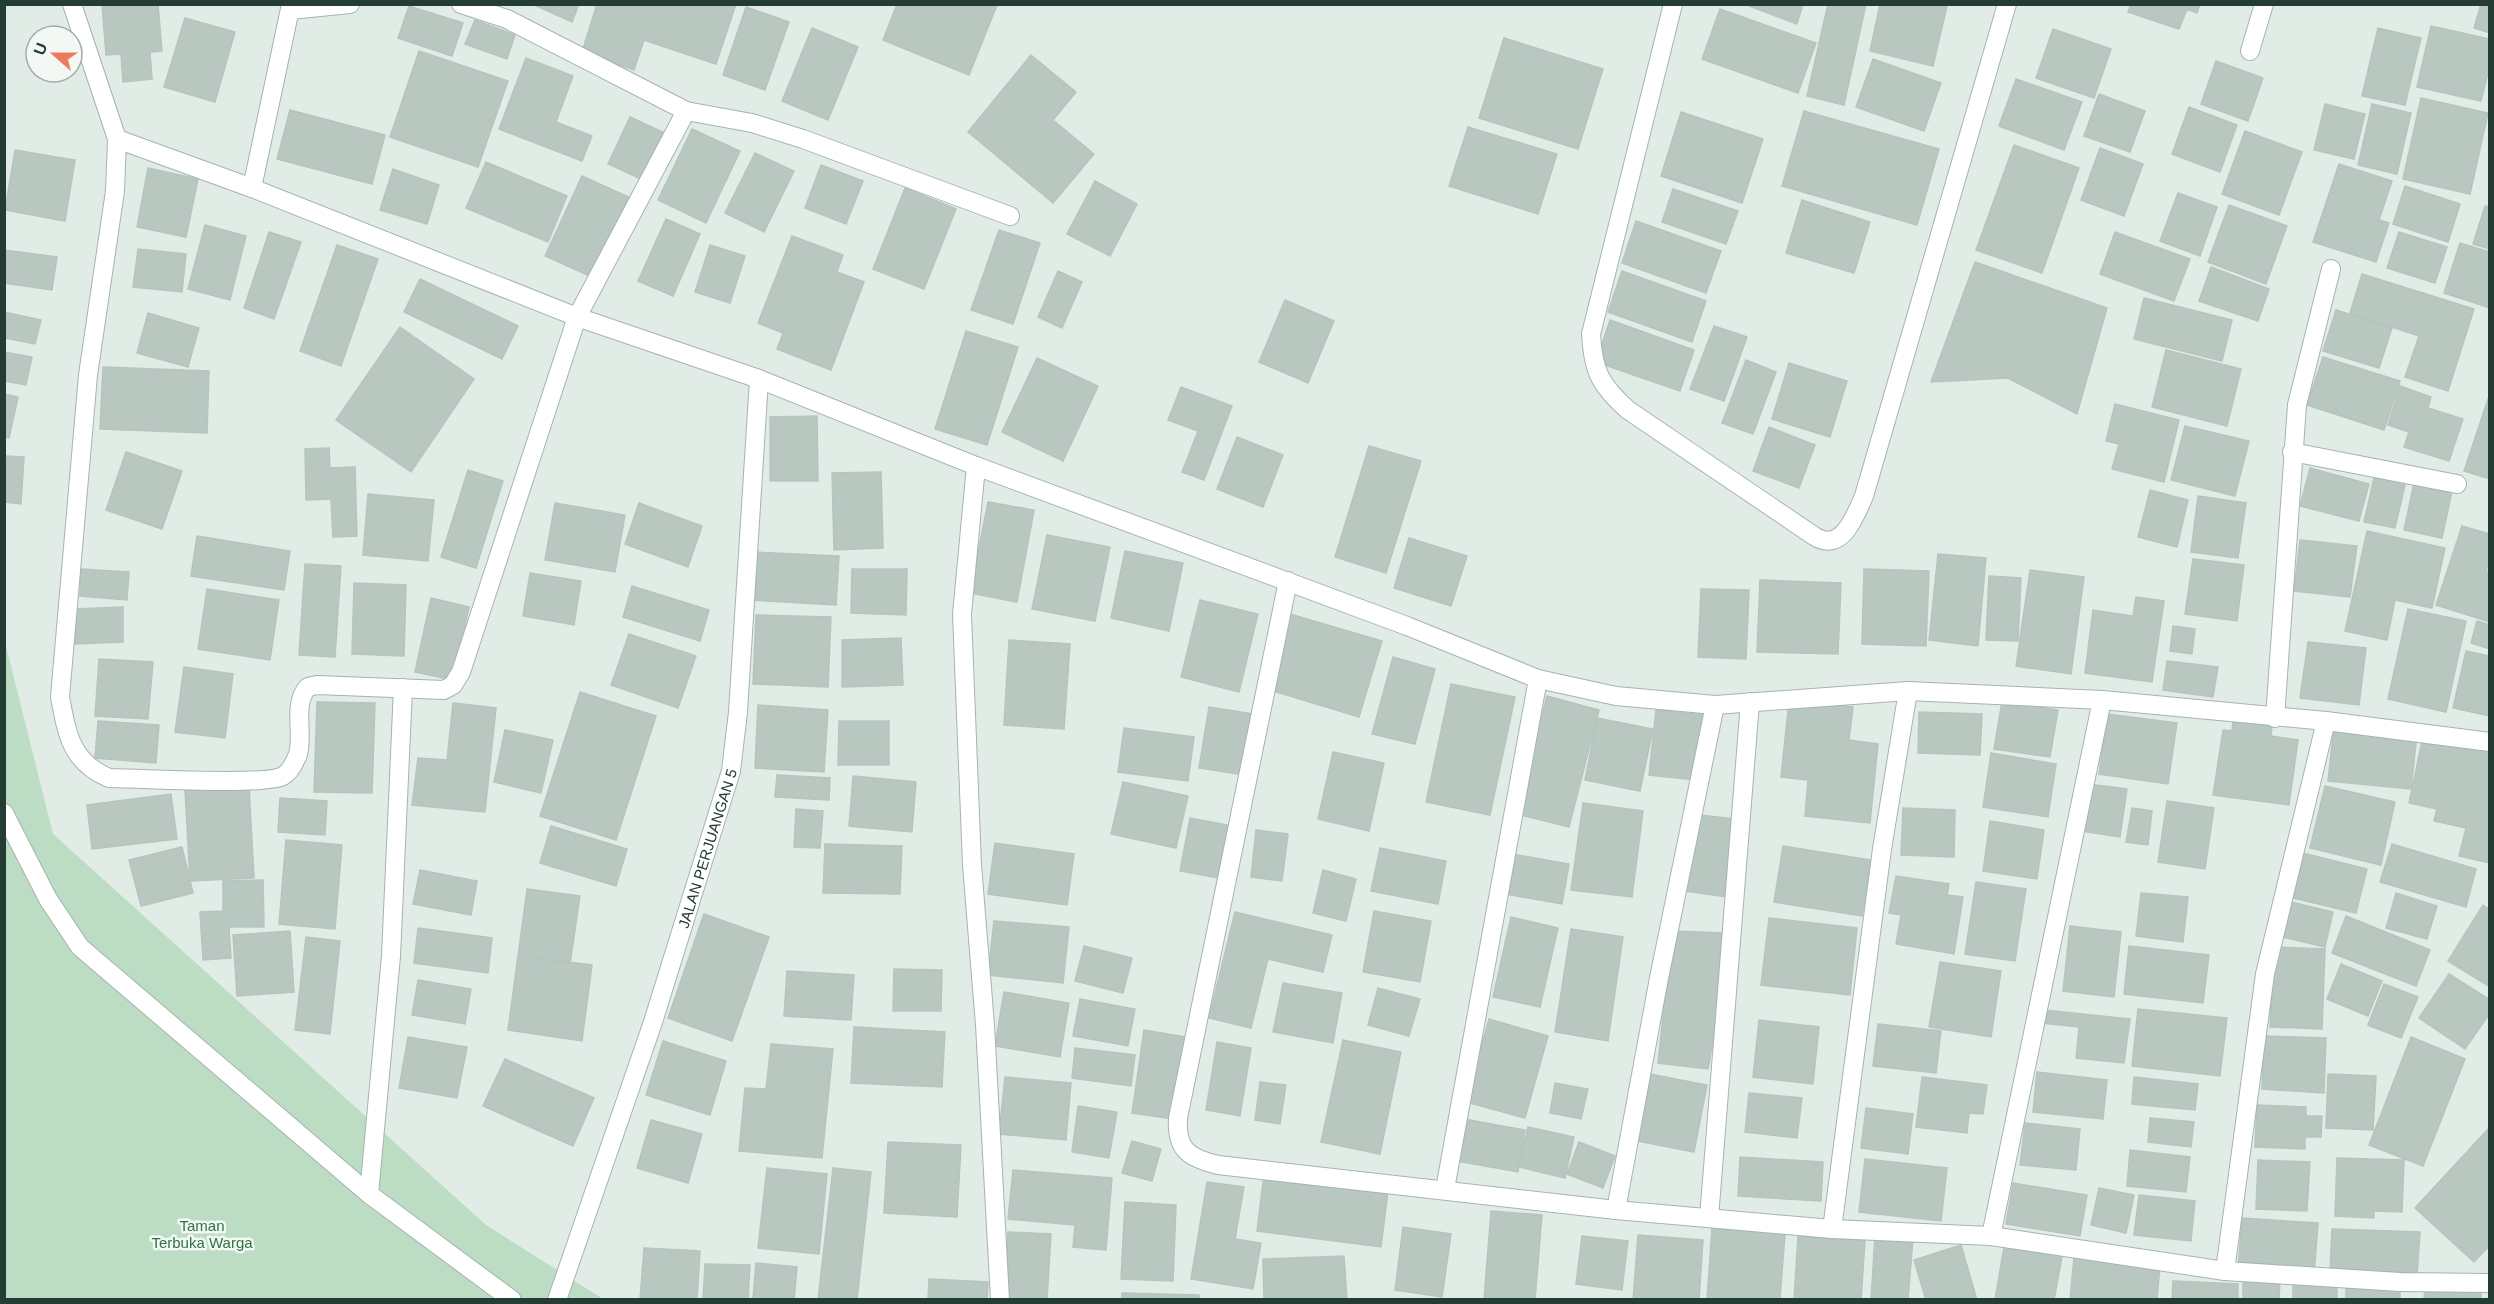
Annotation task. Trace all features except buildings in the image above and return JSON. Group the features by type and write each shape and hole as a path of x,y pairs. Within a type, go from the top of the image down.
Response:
{"street":[{"path":"72,4 117,139 114,191 88,375 60,697 66,731 78,754 92,770 109,778 238,781 281,777 290,770 298,752 301,700 308,687 444,690 457,681 578,317 686,111"},
{"path":"252,188 290,8 350,4"},
{"path":"461,4 507,19 686,111 752,123 803,139 1010,216"},
{"path":"1673,4 1592,334 1596,374 1611,395 1628,410 1814,536 1828,541 1836,540 1848,529 1864,496 2007,4"},
{"path":"2250,51 2264,4"},
{"path":"117,139 252,188 578,317 759,379 976,466 1288,581 1538,679 1616,696 1715,705 1908,691 2102,700 2326,721 2490,742"},
{"path":"2275,718 2297,405 2331,269"},
{"name":"JALAN PERJUANGAN 5","path":"557,1299 653,1022 731,771 738,712 759,379"},
{"path":"2292,452 2457,484"},
{"path":"976,466 962,614 972,865 985,1024 1000,1299"},
{"path":"1288,581 1178,1118 1179,1139 1190,1155 1218,1166 1445,1189 1616,1210 1832,1229 1991,1236 2225,1271 2400,1282 2490,1283"},
{"path":"1445,1189 1538,679"},
{"path":"369,1194 391,956 404,688"},
{"path":"1832,1229 1882,849 1908,691"},
{"path":"1991,1236 2102,700"},
{"path":"1709,1218 1750,702"},
{"path":"1616,1210 1659,978 1715,705"},
{"path":"2225,1271 2265,975 2326,721"},
{"path":"4,813 48,899 80,947 369,1194 512,1299"}],"green space":[{"name":"Taman Terbuka Warga","path":"4,638 53,834 486,1225 603,1299 5,1299"}]}
